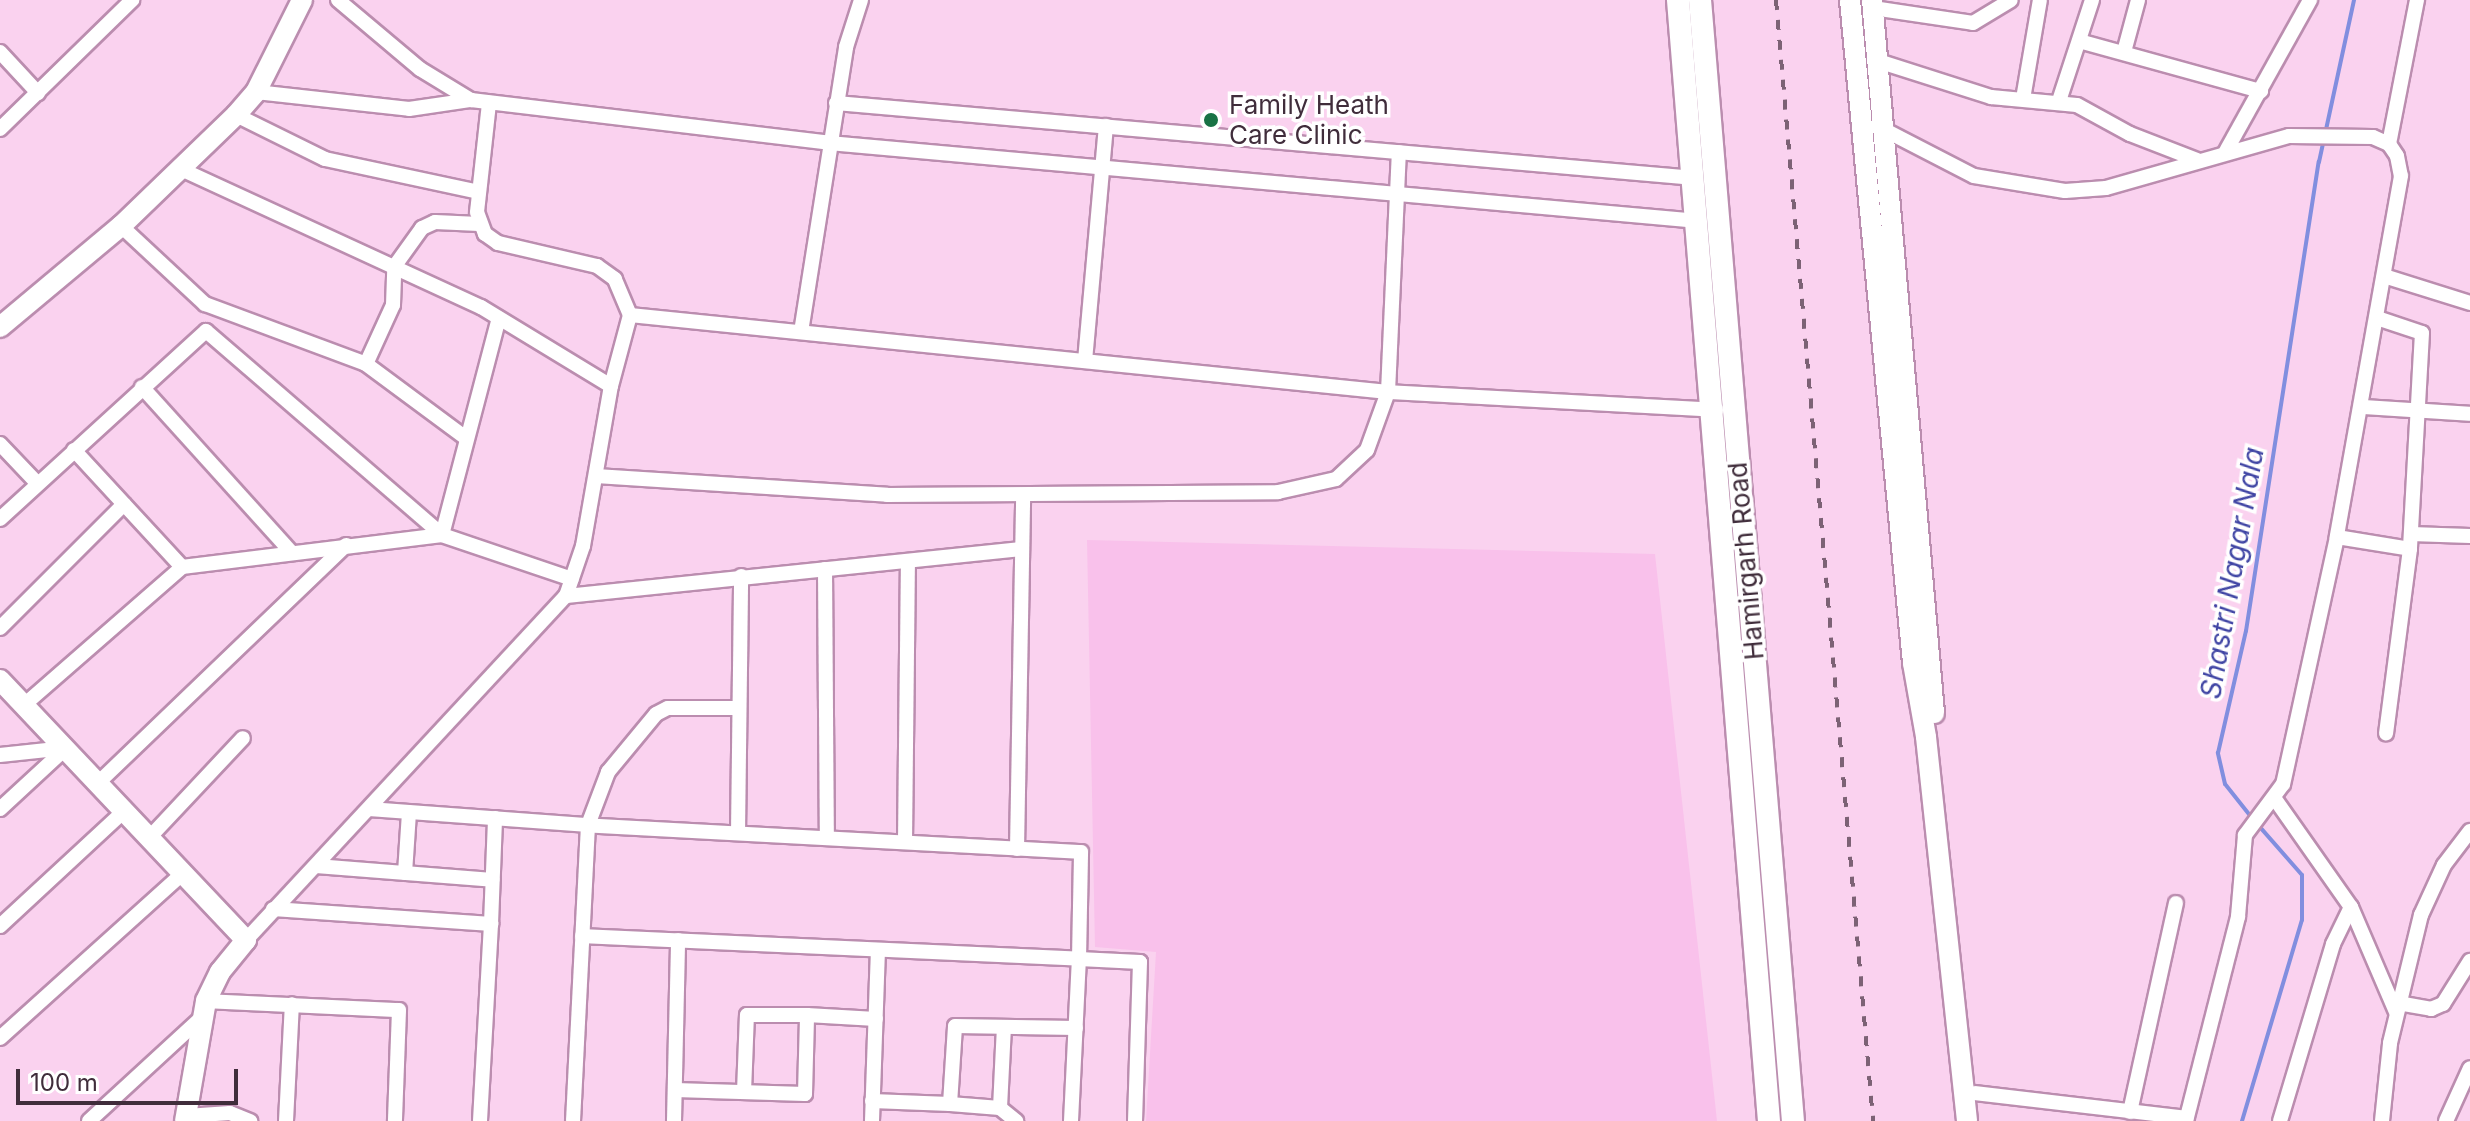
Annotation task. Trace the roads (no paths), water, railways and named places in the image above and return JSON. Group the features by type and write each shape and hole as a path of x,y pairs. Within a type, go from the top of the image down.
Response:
{"main road":[{"name":"Hamirgarh Road","path":"1678,0 1699,221 1724,411 1793,1121"},
{"name":"Hamirgarh Road","path":"1700,0 1769,1121"}],"street":[{"path":"0,129 132,0"},
{"path":"0,327 121,226 183,170 236,115 256,92 302,0"},
{"path":"338,0 420,69 471,100"},
{"path":"801,332 836,103 861,0"},
{"path":"1850,0 1913,663 1926,737 1967,1121"},
{"path":"1978,1121 1940,784 1873,4 1973,23 2011,0"},
{"path":"2023,99 2040,0"},
{"path":"2059,101 2092,0"},
{"path":"2124,52 2138,0"},
{"path":"2226,151 2310,0"},
{"path":"1975,1093 2121,1115 2186,1120 2238,917 2245,835 2251,824 2271,804 2337,537 2363,407 2401,176 2389,144 2417,0"},
{"path":"2079,41 2261,91"},
{"path":"0,52 38,93"},
{"path":"1878,61 1971,92 2059,101 2197,160"},
{"path":"256,92 409,109 471,100 829,143 1394,191 1699,221"},
{"path":"479,224 479,192 489,103"},
{"path":"836,103 1695,178"},
{"path":"236,115 325,159 479,192"},
{"path":"1863,119 1974,176 2065,191 2106,188 2226,151 2314,134 2355,135 2389,144"},
{"path":"1085,361 1106,126"},
{"path":"596,476 887,495 1312,488 1353,468 1367,450 1388,392 1394,191 1399,152"},
{"path":"183,170 499,318 611,386"},
{"path":"250,1121 230,1113 185,1118 204,1010 220,972 273,909 566,596 596,476 611,386 630,315 615,279 597,266 498,243 479,224 428,223 394,267 393,305 366,364"},
{"path":"121,226 191,292 224,314 366,364 466,438"},
{"path":"2384,276 2470,303"},
{"path":"0,519 224,314"},
{"path":"630,315 1388,392 1724,411"},
{"path":"442,535 499,318"},
{"path":"2377,318 2421,331 2410,541 2386,733"},
{"path":"206,331 442,535 572,579"},
{"path":"142,387 291,552"},
{"path":"2363,407 2470,414"},
{"path":"0,444 37,483"},
{"path":"74,450 182,567"},
{"path":"1017,849 1023,495"},
{"path":"0,628 124,504"},
{"path":"24,705 182,567 442,535"},
{"path":"2337,537 2410,541 2470,536"},
{"path":"98,783 346,545"},
{"path":"566,596 1022,549"},
{"path":"905,842 908,561"},
{"path":"825,569 827,838"},
{"path":"738,833 741,576"},
{"path":"0,681 246,940"},
{"path":"573,1121 588,825 608,772 656,714 668,708 739,708"},
{"path":"149,838 243,738"},
{"path":"0,755 66,748"},
{"path":"0,809 66,748"},
{"path":"2271,804 2351,907 2397,1008"},
{"path":"369,809 588,825 1081,852 1071,1121"},
{"path":"0,926 124,811"},
{"path":"405,873 409,812"},
{"path":"480,1121 495,818"},
{"path":"2382,1121 2397,1008 2429,894 2470,831"},
{"path":"316,866 492,880"},
{"path":"0,1038 182,874"},
{"path":"2121,1115 2176,903"},
{"path":"2280,1121 2333,944 2351,907"},
{"path":"273,909 491,924"},
{"path":"582,936 1140,962 1135,1121"},
{"path":"674,1121 678,940"},
{"path":"872,1121 878,950"},
{"path":"2397,1008 2431,1009 2443,1004 2470,961"},
{"path":"286,1121 292,1004"},
{"path":"89,1121 204,1010 292,1004 399,1010 395,1121"},
{"path":"744,1092 747,1015 876,1019"},
{"path":"675,1090 805,1094 807,1015"},
{"path":"950,1104 955,1026 1076,1028"},
{"path":"1000,1108 1004,1027"},
{"path":"2446,1121 2470,1068"},
{"path":"872,1101 1000,1108 1016,1121"},
{"path":"2045,1103 2045,1121"}],"waterway":[{"name":"Shastri Nagar Nala","path":"2252,818 2225,784 2218,753 2246,631 2319,162 2354,0"},
{"name":"Shastri Nagar Nala","path":"2242,1121 2302,920 2302,875 2258,825"}],"railway":[{"path":"1776,0 1873,1121"}],"place":[{"name":"Family Heath Care Clinic","path":"1211,120"}]}
